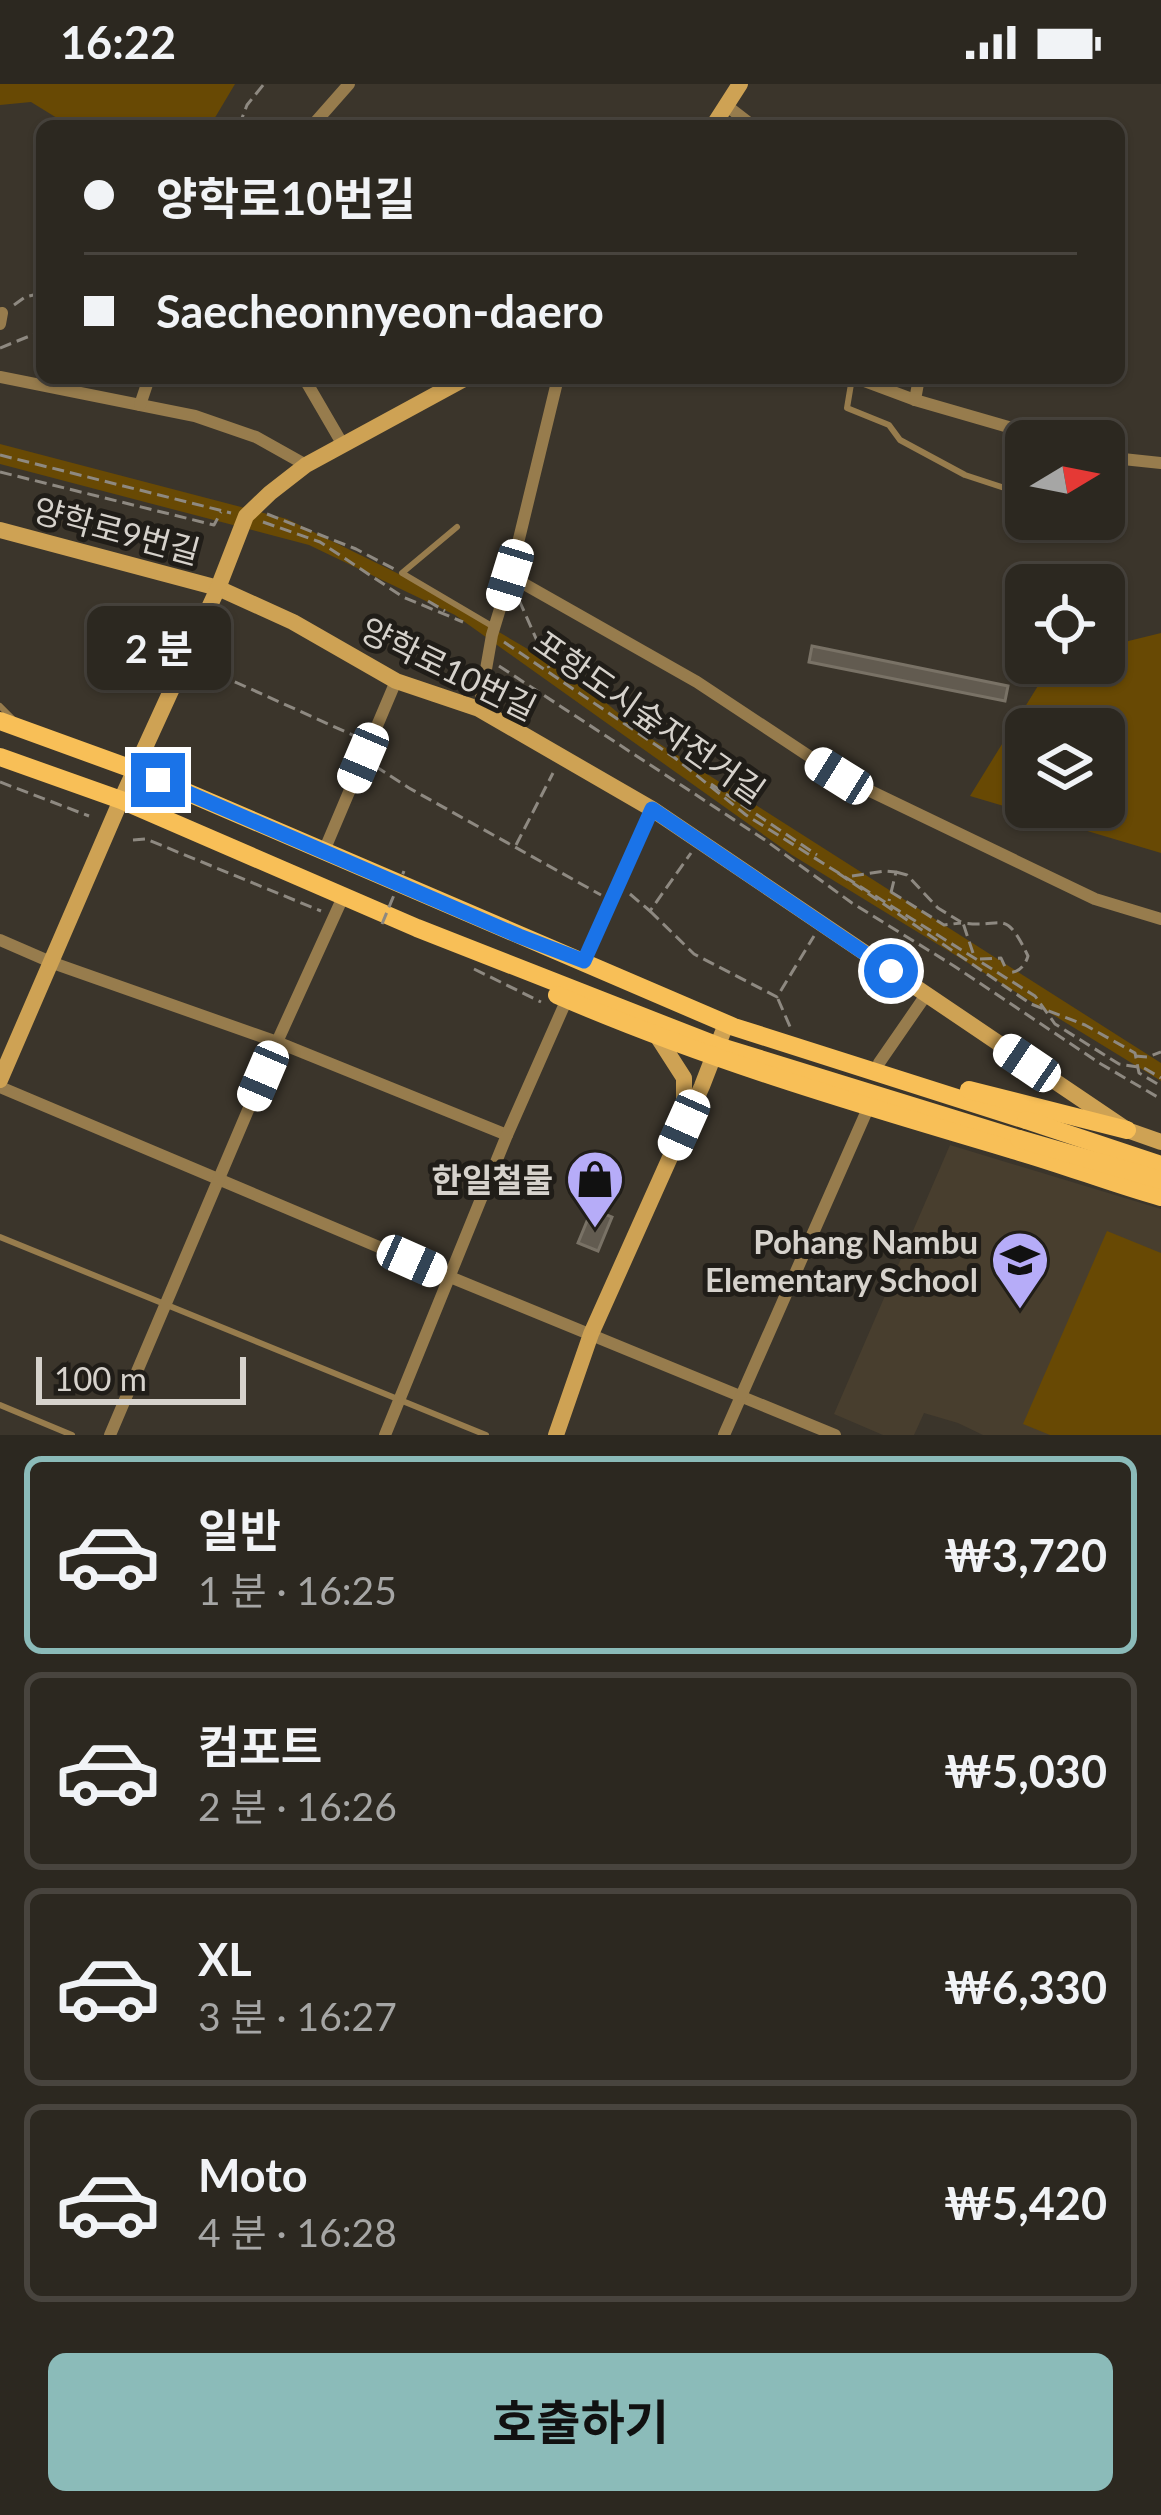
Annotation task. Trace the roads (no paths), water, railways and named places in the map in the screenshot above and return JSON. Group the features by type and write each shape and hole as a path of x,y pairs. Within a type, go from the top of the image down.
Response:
{"main road":[{"path":"716,120 740,84"},
{"path":"0,1084 250,512 306,465 455,384"},
{"name":"양학로9번길","path":"0,530 218,588"},
{"name":"양학로10번길","path":"218,588 293,622 396,681 479,710 652,809 1127,1130 1155,1140"},
{"path":"0,720 135,770 730,1025 1023,1129 1158,1191"},
{"path":"0,757 121,800 716,1051 869,1106 1158,1191"},
{"path":"525,971 545,989 657,1036 1161,1165"},
{"path":"730,1025 757,1024 1021,1104 1127,1130"},
{"path":"556,1435 591,1334 730,1025"},
{"path":"657,1036 684,1078 684,1125"},
{"path":"1155,1140 1158,1191"}],"street":[{"path":"317,120 349,84"},
{"path":"727,106 745,120"},
{"path":"0,377 195,416 256,437 306,465"},
{"path":"140,405 147,384"},
{"path":"307,384 343,445"},
{"path":"479,710 493,631 557,384"},
{"path":"871,384 1005,426"},
{"path":"915,400 918,384"},
{"path":"1125,459 1161,463"},
{"path":"510,575 697,682 839,776 1095,899 1161,920"},
{"path":"324,851 396,681"},
{"path":"584,961 652,809"},
{"path":"110,1435 344,897"},
{"path":"0,940 278,1042 507,1135"},
{"path":"879,1063 926,995"},
{"path":"385,1435 567,999"},
{"path":"0,1084 835,1435"},
{"path":"724,1435 869,1106"}],"lane":[{"path":"853,384 847,408 889,425 900,440 965,475 1005,488"},
{"path":"457,526 402,573 493,631"},
{"path":"0,706 23,730"},
{"path":"0,1238 486,1435"},
{"path":"0,1405 72,1435"}],"place":[{"name":"한일철물","path":"595,1230"},
{"name":"Pohang Nambu Elementary School","path":"1020,1311"}]}
